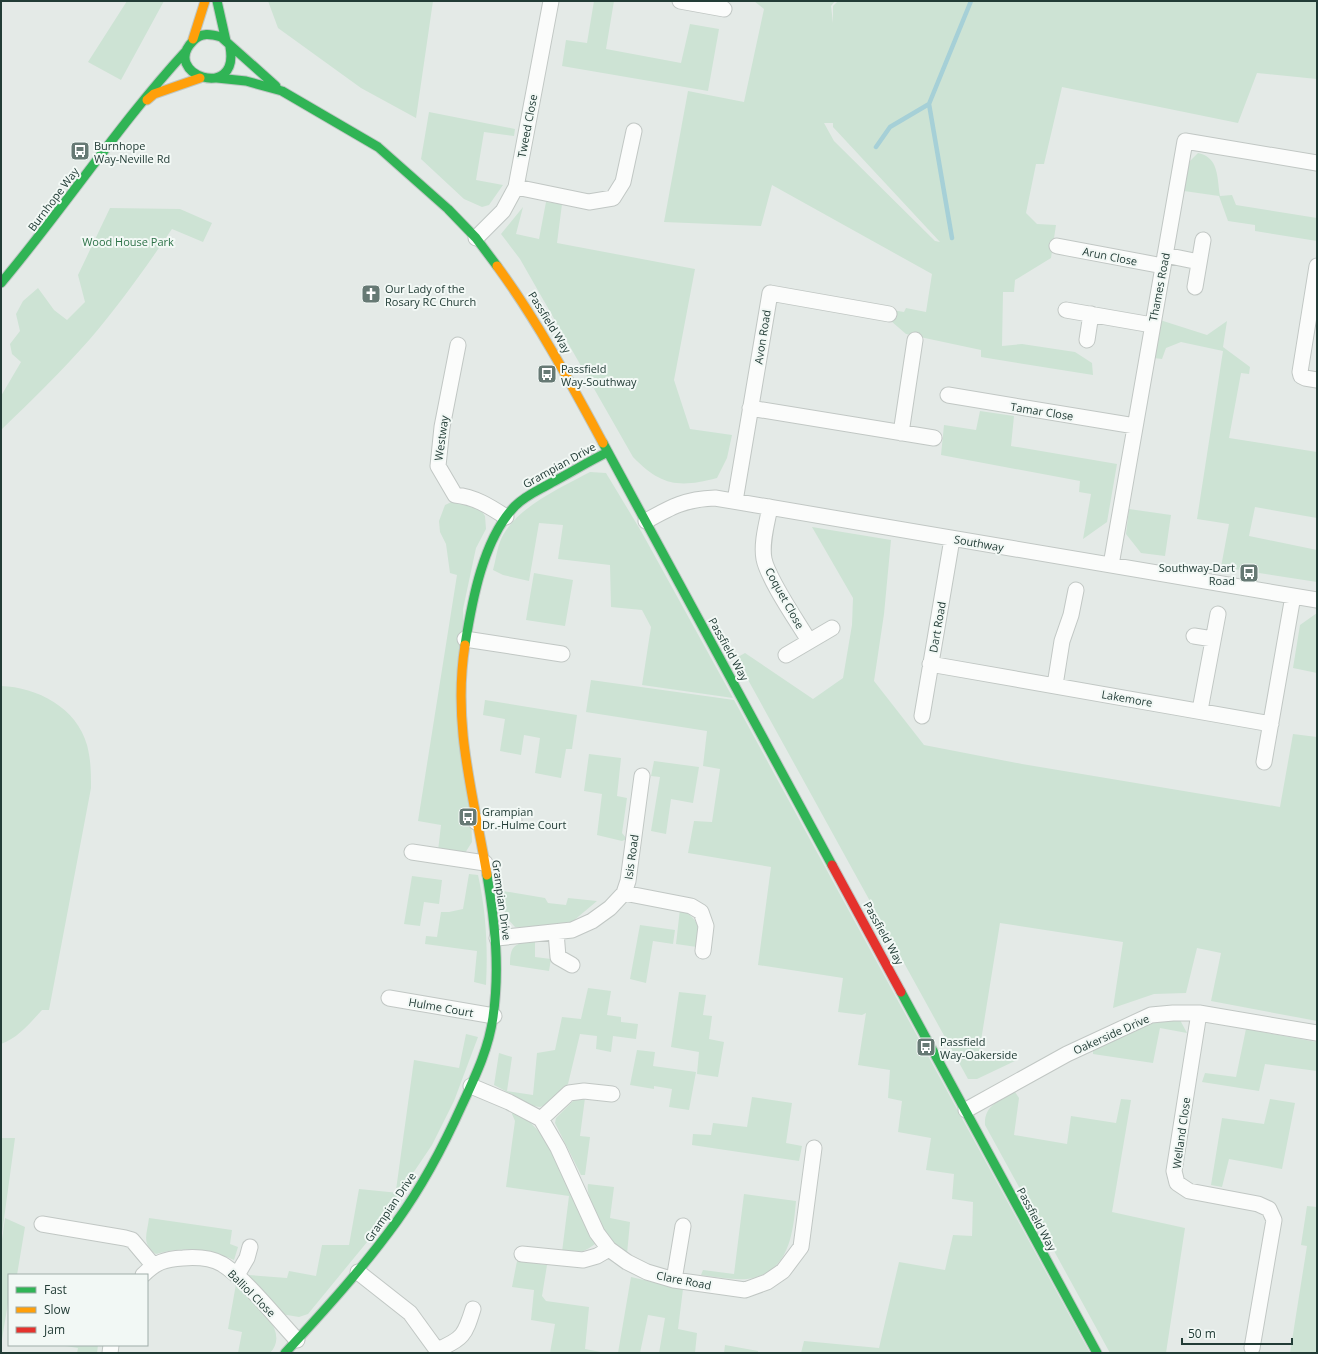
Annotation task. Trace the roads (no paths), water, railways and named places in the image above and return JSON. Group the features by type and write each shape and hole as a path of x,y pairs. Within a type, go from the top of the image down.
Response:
{"street":[{"path":"205,1 194,39 186,51 186,61 190,70 200,78 207,80 217,78 228,69 232,54 217,1"},
{"name":"Tweed Close","path":"476,238 503,211 516,187 551,1"},
{"path":"680,1 724,9"},
{"path":"194,39 200,35 214,34 228,44 282,91"},
{"name":"Burnhope Way","path":"3,278 52,222 160,78 186,51"},
{"name":"Burnhope Way","path":"137,108 154,94 200,78"},
{"name":"Passfield Way","path":"217,78 246,81 282,91 378,146 448,209 476,238 525,304 558,359 966,1110 1096,1353"},
{"path":"516,187 589,202 613,198 623,182 634,131"},
{"name":"Thames Road","path":"1111,565 1134,426 1185,141 1317,163"},
{"path":"1195,287 1202,240"},
{"name":"Arun Close","path":"1057,246 1164,261 1199,262"},
{"path":"1317,266 1300,372 1301,376 1304,378 1317,380"},
{"name":"Avon Road","path":"735,501 770,293 889,314"},
{"path":"1066,310 1152,325"},
{"path":"1087,340 1091,314"},
{"path":"901,432 915,340"},
{"name":"Westway","path":"458,345 442,427 438,466 455,495 468,496 479,500 506,517"},
{"name":"Tamar Close","path":"948,395 1134,426"},
{"path":"750,408 934,438"},
{"name":"Grampian Drive","path":"285,1353 358,1272 388,1234 415,1193 445,1143 471,1086 487,1045 494,1016 497,977 497,938 485,863 476,822 461,726 460,682 465,639 486,553 506,517 525,497 608,452"},
{"name":"Southway","path":"646,521 670,508 695,498 715,498 1317,600"},
{"name":"Coquet Close","path":"770,507 764,542 764,559 770,574 809,641"},
{"name":"Dart Road","path":"922,716 952,539"},
{"path":"1054,685 1062,641 1071,615 1076,590"},
{"path":"1264,762 1272,724 1293,596"},
{"path":"1200,710 1218,614"},
{"path":"786,655 832,628"},
{"path":"1194,636 1213,639"},
{"path":"465,639 562,654"},
{"name":"Lakemore","path":"930,664 1200,710 1272,724"},
{"name":"Isis Road","path":"497,938 572,930 592,921 610,908 624,893 628,881 642,776"},
{"path":"476,822 514,820"},
{"path":"412,852 485,863"},
{"path":"624,893 691,906 702,912 706,926 703,951"},
{"path":"556,932 558,957 572,965"},
{"name":"Hulme Court","path":"389,998 494,1016"},
{"name":"Oakerside Drive","path":"966,1110 1067,1054 1151,1016 1173,1013 1199,1013 1317,1033"},
{"name":"Welland Close","path":"1199,1013 1174,1171 1177,1183 1188,1191 1258,1204 1269,1209 1274,1220 1252,1348"},
{"path":"471,1086 515,1105 541,1119 569,1093 584,1091 612,1094"},
{"name":"Clare Road","path":"541,1119 558,1148 597,1233 609,1248 627,1262 647,1272 674,1280 745,1290 767,1282 783,1271 801,1246 811,1219 814,1148"},
{"name":"Balliol Close","path":"42,1224 132,1240 148,1270 169,1258 200,1258 221,1264 237,1275 297,1340"},
{"path":"674,1280 683,1226"},
{"path":"237,1275 247,1258 250,1247"},
{"path":"522,1254 583,1260 597,1256 609,1248"},
{"path":"358,1272 410,1312 438,1351 454,1342 466,1331 473,1309"}],"waterway":[{"path":"952,238 929,104 971,1"},
{"path":"876,147 890,127 929,104"}],"place":[{"name":"Burnhope Way-Neville Rd","path":"80,151"},
{"name":"Our Lady of the Rosary RC Church","path":"371,294"},
{"name":"Passfield Way-Southway","path":"547,374"},
{"name":"Southway-Dart Road","path":"1249,573"},
{"name":"Grampian Dr.-Hulme Court","path":"468,817"},
{"name":"Passfield Way-Oakerside","path":"926,1047"}],"park label":[{"name":"Wood House Park","path":"128,241"}]}
